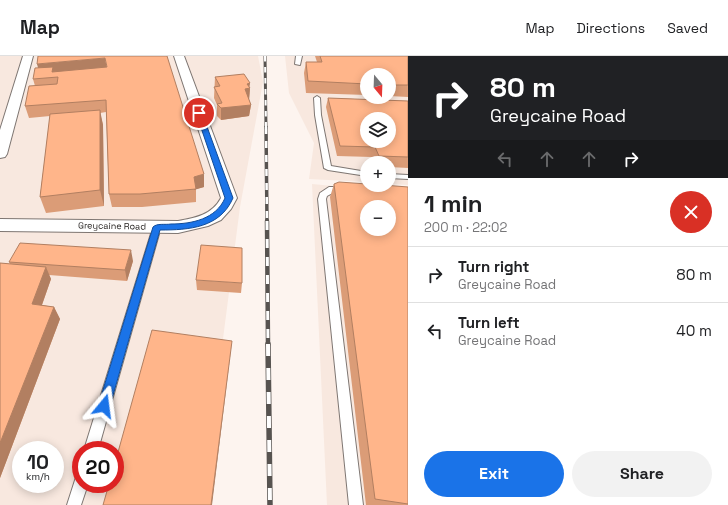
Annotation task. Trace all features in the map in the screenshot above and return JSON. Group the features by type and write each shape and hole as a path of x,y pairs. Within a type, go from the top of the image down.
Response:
{"street":[{"path":"1,150 28,56"},
{"name":"Greycaine Road","path":"0,225 178,227 196,224 214,217 225,209 229,198 179,56"}],"lane":[{"path":"298,64 299,56"},
{"path":"317,98 318,115 328,168 360,173"},
{"path":"396,176 408,177"},
{"path":"356,505 322,199 323,195 332,189 360,191"},
{"path":"94,441 157,227"},
{"path":"74,505 78,493"}],"shaded area":[{"path":"0,56 258,56 263,82 240,207 215,401 206,505 0,505"},
{"path":"285,56 408,56 408,185 396,184 396,156 360,156 360,182 309,179 314,143 289,93"},
{"path":"312,184 360,188 360,192 408,193 408,505 327,505"}],"building":[{"path":"38,56 167,56 204,174 194,177 196,189 140,194 109,194 106,100 25,106 29,86 57,84 58,77 33,79 35,68 53,67 52,72 107,67 105,58 37,64"},
{"path":"320,56 408,56 408,85 396,85 396,68 360,68 360,84 308,81 306,62 322,62"},
{"path":"244,74 250,83 247,84 250,88 245,89 251,105 221,108 217,104 222,103 214,87 220,86 215,77"},
{"path":"328,98 360,99 360,104 396,104 396,101 408,101 408,157 379,156 375,148 396,148 396,112 360,112 360,147 340,146"},
{"path":"100,110 100,190 40,197 50,114"},
{"path":"339,182 360,184 360,192 396,192 396,186 408,187 408,504 375,499 334,184"},
{"path":"20,243 131,250 125,270 9,262"},
{"path":"201,245 242,248 242,283 196,280"},
{"path":"0,263 46,267 32,304 54,307 0,443"},
{"path":"152,330 232,341 211,505 103,505 106,493 124,493 124,441 121,441"}],"railway":[{"path":"265,56 266,128"},
{"path":"266,127 267,222"},
{"path":"267,221 268,345"},
{"path":"268,344 270,505"}],"route":[{"path":"104,406 157,227 178,227 196,224 214,217 225,209 229,198 199,113"}]}
